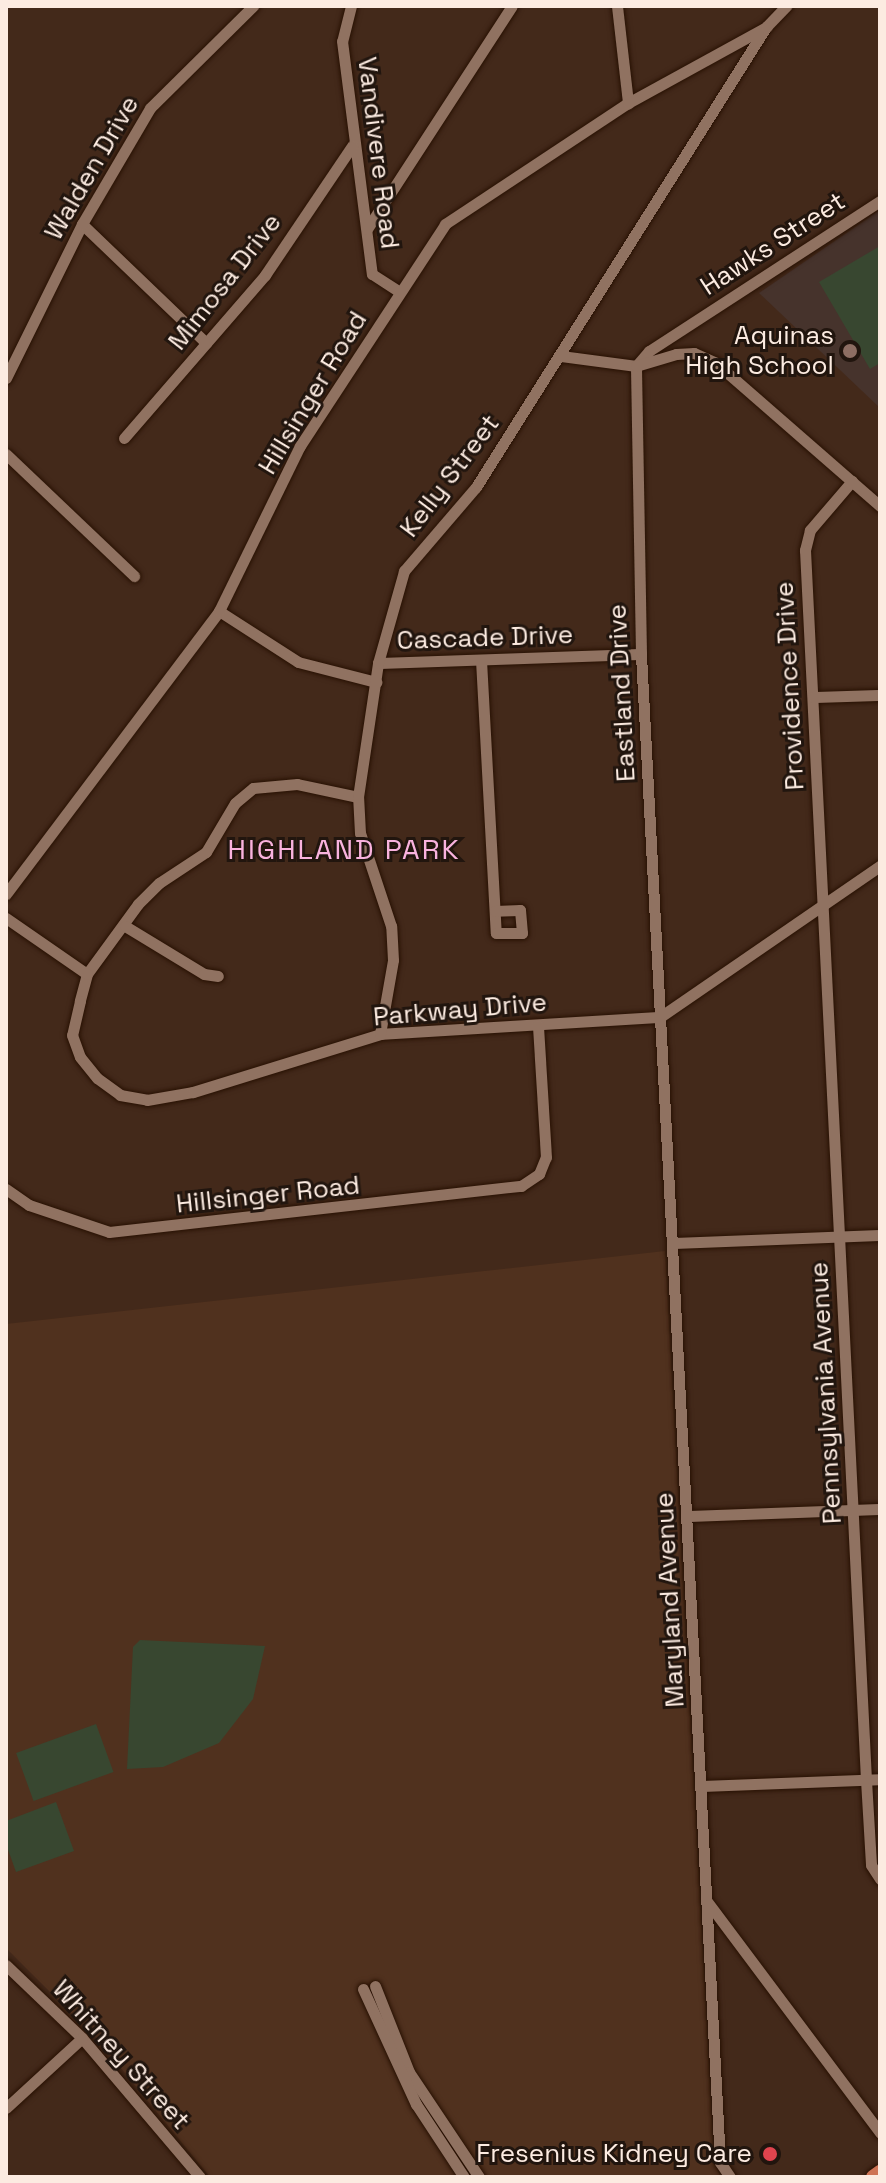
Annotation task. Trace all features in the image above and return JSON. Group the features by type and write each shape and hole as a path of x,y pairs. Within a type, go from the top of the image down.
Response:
{"main road":[{"path":"873,2177 880,2172"}],"street":[{"name":"Walden Drive","path":"6,378 82,224 150,108 253,6"},
{"name":"Vandivere Road","path":"351,6 342,41 352,146 372,274 400,292"},
{"path":"367,229 512,6"},
{"path":"617,6 628,103"},
{"name":"Kelly Street","path":"380,1034 393,960 391,926 360,833 358,797 378,663 404,571 476,487 766,27 786,6"},
{"name":"Hillsinger Road","path":"6,894 219,611 300,446 400,292 456,213 628,103 766,27"},
{"name":"Mimosa Drive","path":"124,438 265,275 352,146"},
{"name":"Hawks Street","path":"636,366 649,351 880,201"},
{"path":"82,224 206,343"},
{"path":"687,326 694,353"},
{"path":"561,356 636,366 694,353 716,363 880,506"},
{"name":"Eastland Drive","path":"636,366 641,654 660,1017"},
{"path":"6,454 134,576"},
{"name":"Providence Drive","path":"823,904 805,550 810,530 852,481"},
{"name":"Cascade Drive","path":"219,611 298,662 376,682"},
{"name":"Cascade Drive","path":"378,663 641,654"},
{"path":"481,660 495,911"},
{"path":"813,697 880,695"},
{"path":"6,918 87,974 159,883 206,852 235,803 253,788 297,784 358,797"},
{"path":"660,1017 880,866"},
{"name":"Pennsylvania Avenue","path":"823,904 866,1780 871,1865 880,1879"},
{"path":"125,926 204,974 218,976"},
{"name":"Parkway Drive","path":"87,974 72,1035 80,1057 120,1095 147,1100 193,1092 380,1034 660,1017"},
{"name":"Maryland Avenue","path":"660,1017 720,2162 730,2177"},
{"name":"Hillsinger Road","path":"6,1189 29,1205 109,1232 507,1188 531,1182 539,1174 546,1157 538,1025"},
{"path":"673,1243 880,1235"},
{"path":"688,1516 880,1509"},
{"path":"701,1786 880,1779"},
{"path":"706,1899 880,2133"},
{"name":"Whitney Street","path":"6,1965 82,2038 200,2177"},
{"path":"464,2177 401,2077 369,1988 409,2072 479,2177"},
{"path":"6,2108 82,2038"}],"shaded area":[{"name":"Aquinas High School","path":"880,210 880,408 759,293"},
{"path":"665,1251 714,2164 721,2177 210,2177 97,2039 6,1948 6,1324"}],"green space":[{"path":"880,246 880,363 870,369 819,282"},
{"path":"140,1640 265,1646 253,1699 219,1743 163,1767 127,1769 133,1647"},
{"path":"96,1724 113,1772 34,1801 16,1753"},
{"path":"56,1802 74,1851 16,1872 6,1844 6,1821"}],"place":[{"name":"Aquinas High School","path":"850,351"},
{"name":"Fresenius Kidney Care","path":"770,2154"}],"district":[{"name":"HIGHLAND PARK","path":"344,849"}]}
